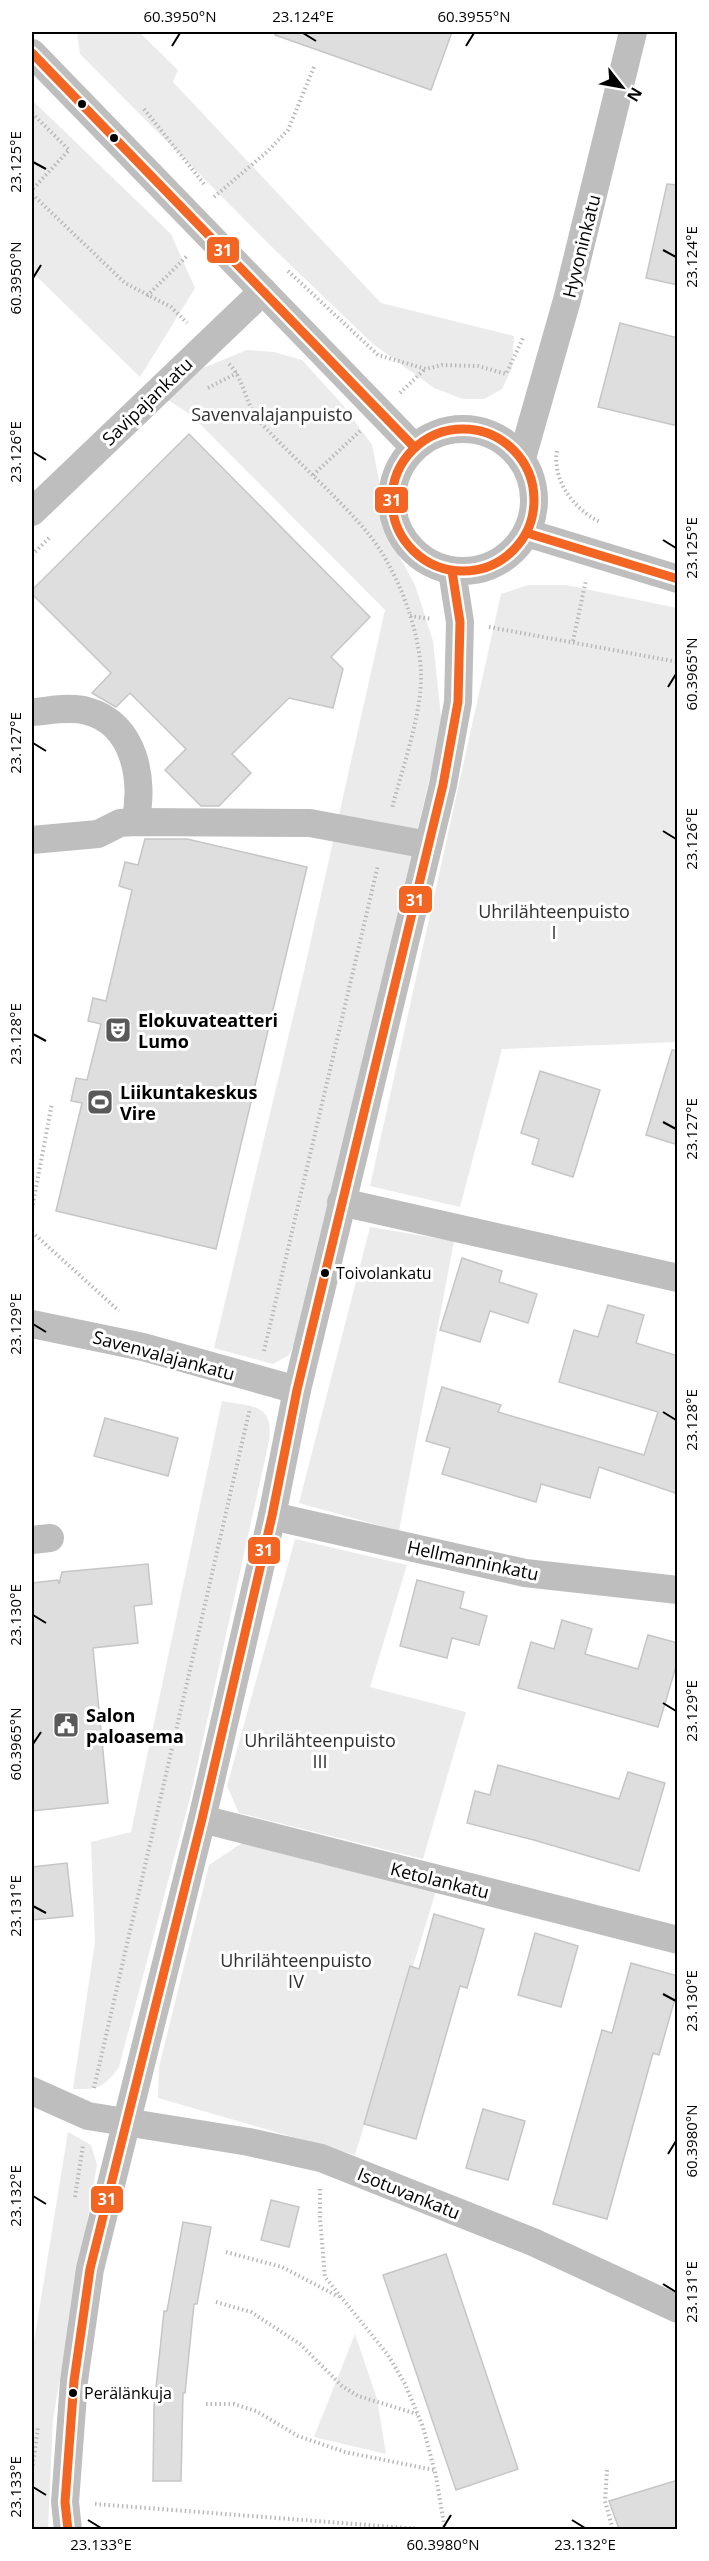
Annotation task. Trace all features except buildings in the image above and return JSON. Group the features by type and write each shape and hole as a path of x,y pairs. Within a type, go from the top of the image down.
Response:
{"street":[{"name":"Hyvoninkatu","path":"522,458 567,300 633,32"},
{"path":"32,53 414,447"},
{"name":"Savipajankatu","path":"32,512 263,291"},
{"path":"459,428 483,430 505,441 522,458 531,476 535,495 534,514 527,533 514,551 496,564 476,571 452,571 430,564 412,550 399,532 392,510 393,487 400,465 414,447 435,434 459,428"},
{"path":"527,533 678,579"},
{"path":"66,2516 74,2381 90,2269 202,1819 272,1516 297,1390 443,785 458,702 460,622 452,571"},
{"path":"32,712 86,710 111,723 128,746 138,772 139,806 135,822"},
{"path":"32,840 98,834 120,823 135,822 310,823 428,845"},
{"path":"341,1202 678,1278"},
{"name":"Savenvalajankatu","path":"32,1324 143,1347 297,1390"},
{"name":"Hellmanninkatu","path":"272,1516 525,1574 678,1590"},
{"name":"Ketolankatu","path":"202,1819 678,1940"},
{"name":"Isotuvankatu","path":"32,2091 88,2116 249,2142 321,2158 533,2242 678,2309"}],"path":[{"path":"214,197 268,152 288,130 314,66"},
{"path":"144,109 228,215 147,296"},
{"path":"32,113 69,150 32,192 125,283 171,307 237,373 245,396 258,421 367,532 394,577 410,616 418,646 421,675 419,699 256,1379 88,2116 75,2198"},
{"path":"286,269 378,355 426,369 442,365 478,366 506,374 540,396"},
{"path":"506,374 526,333"},
{"path":"558,445 556,456 563,488 577,505 602,523 592,553 573,641"},
{"path":"410,616 573,641 678,662"},
{"path":"32,1209 52,1103"},
{"path":"32,1232 122,1314"},
{"path":"321,2158 320,2218 325,2277 388,2355 405,2384 434,2470 445,2529"},
{"path":"226,2252 282,2268 341,2297"},
{"path":"216,2302 251,2312 300,2344 342,2386 358,2396 417,2414"},
{"path":"206,2403 234,2404 256,2411 298,2436 345,2452 434,2470"},
{"path":"32,2470 39,2423"},
{"path":"607,2470 605,2501 614,2529"},
{"path":"66,2516 433,2529"}],"green space":[{"path":"77,32 139,32 178,70 173,82 381,303 514,336 512,368 502,389 484,399 463,399 434,388 373,344 275,250 80,54"},
{"path":"32,100 171,234 195,288 140,377 32,272"},
{"name":"Savenvalajanpuisto","path":"247,350 274,352 302,360 342,404 372,445 382,496 385,530 415,585 433,641 442,726 297,1338 289,1355 273,1364 214,1348 304,971 385,610 191,415 168,400 203,368"},
{"name":"Uhrilähteenpuisto I","path":"528,585 566,585 677,608 677,1042 502,1049 460,1207 370,1186 501,594"},
{"path":"370,1227 454,1241 399,1531 299,1503"},
{"path":"222,1401 252,1406 264,1413 270,1429 269,1441 190,1798 119,2067 100,2086 73,2089 95,1942 91,1842 131,1832"},
{"name":"Uhrilähteenpuisto III","path":"295,1539 407,1565 370,1687 466,1712 423,1859 239,1813 227,1786"},
{"name":"Uhrilähteenpuisto IV","path":"242,1843 436,1891 355,2155 158,2098 159,2067 209,1865"},
{"path":"68,2132 91,2145 97,2165 53,2419 48,2529 32,2530 32,2354"},
{"path":"355,2334 377,2399 386,2454 314,2437"}],"transit line":[{"name":"31","path":"32,53 414,447"},
{"name":"31","path":"463,429 490,434 513,450 529,473 534,500 529,527 513,550 490,566 463,571 436,566 413,550 397,527 392,500 397,473 413,450 436,434 463,429"},
{"name":"31","path":"527,533 678,579"},
{"name":"31","path":"68,2530 65,2502 74,2381 90,2269 202,1819 272,1516 297,1390 443,785 458,702 460,622 452,571"}],"place":[{"name":"Elokuvateatteri Lumo","path":"118,1030"},
{"name":"Liikuntakeskus Vire","path":"100,1102"},
{"name":"Toivolankatu","path":"325,1273"},
{"name":"Salon paloasema","path":"66,1725"},
{"name":"Perälänkuja","path":"73,2393"}]}
